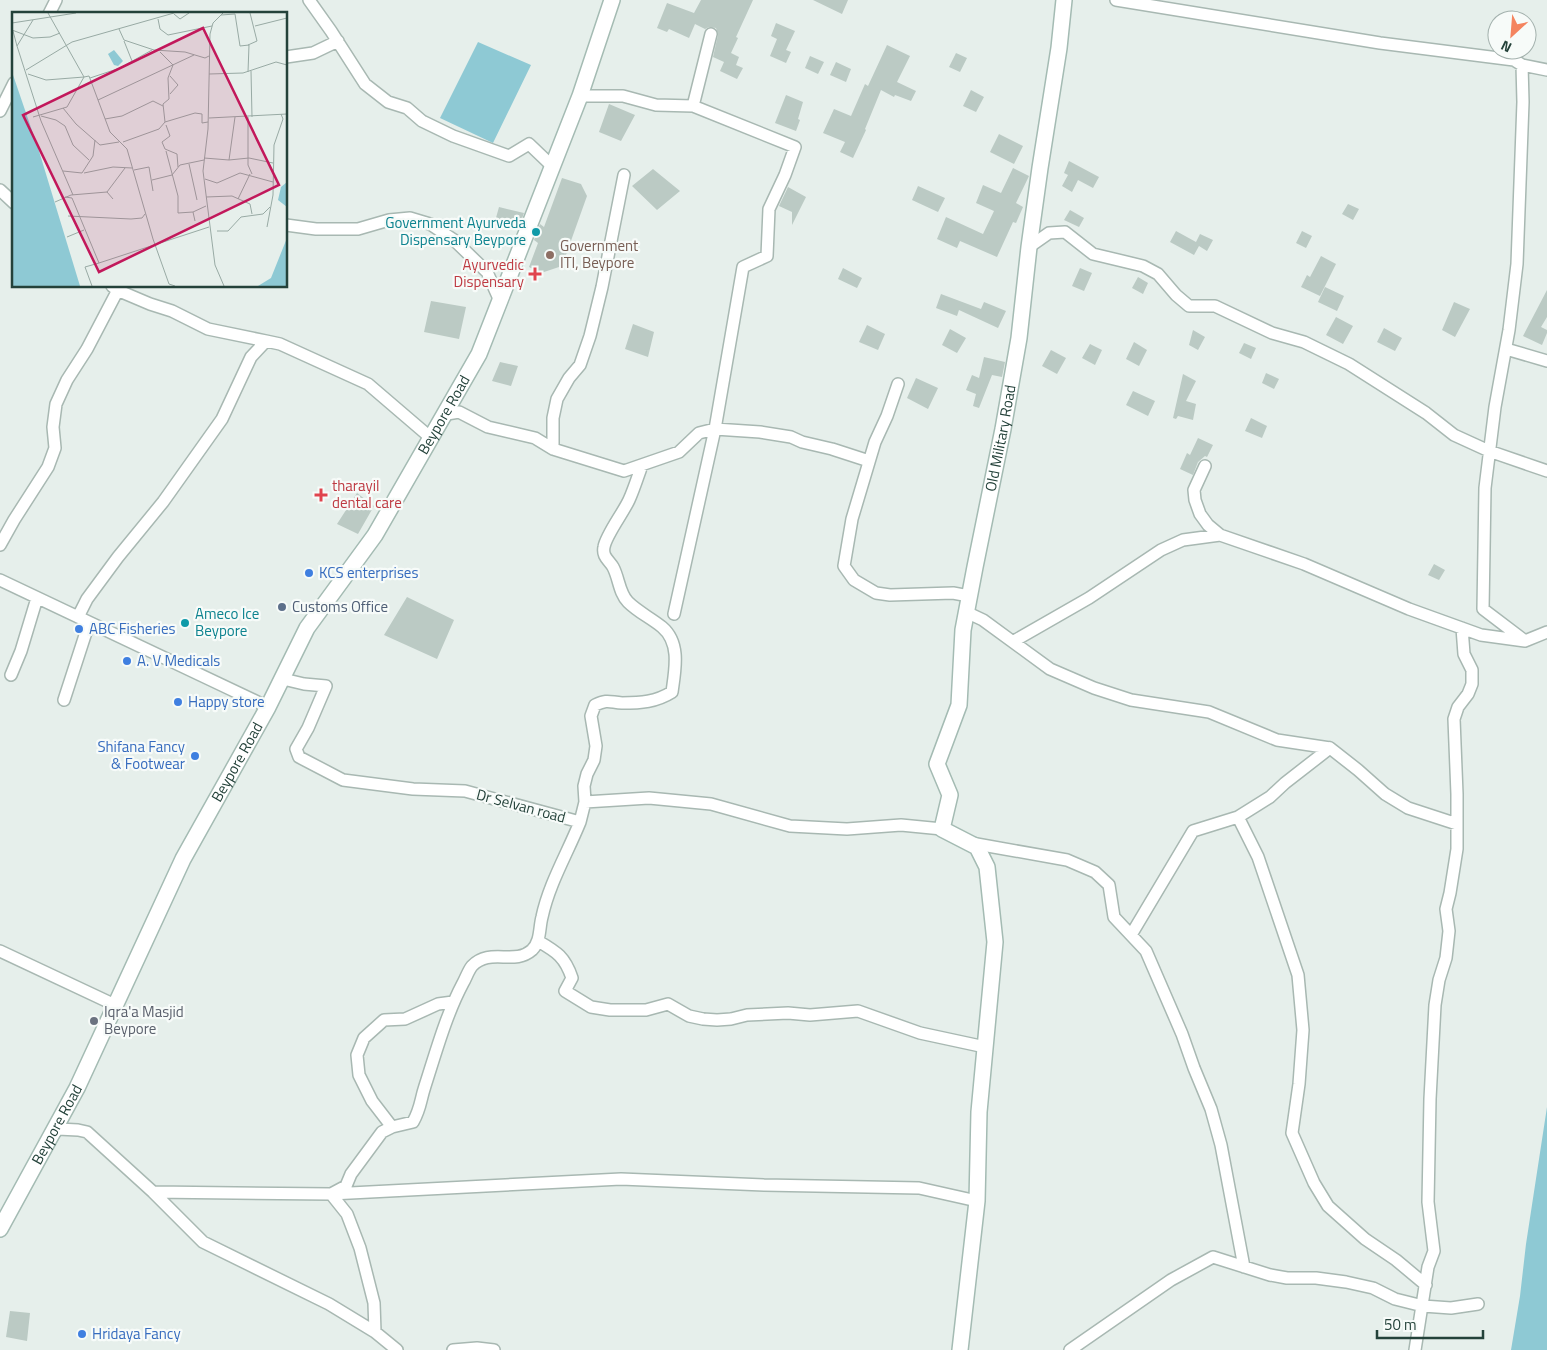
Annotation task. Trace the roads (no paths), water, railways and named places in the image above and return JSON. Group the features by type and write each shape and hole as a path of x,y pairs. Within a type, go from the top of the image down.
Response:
{"main road":[{"name":"Beypore Road","path":"0,1229 77,1088 183,859 268,707 307,628 375,534 479,354 580,96 612,0"},
{"name":"Old Military Road","path":"942,829 950,795 937,764 959,705 963,630 1019,338 1040,168 1060,48 1064,0"},
{"path":"942,829 973,845 987,867 995,942 979,1112 977,1200 960,1350"}],"street":[{"path":"50,12 56,0"},
{"path":"309,0 366,84 388,102 407,108 422,121 453,136 509,156 529,144 552,166"},
{"path":"1116,0 1380,43 1514,60 1522,65 1547,70"},
{"path":"693,106 711,34"},
{"path":"288,57 313,53 338,42"},
{"path":"1522,65 1523,102 1517,264 1506,349 1495,407 1485,488 1484,608 1525,640"},
{"path":"0,111 12,87"},
{"path":"580,96 624,96 656,105 693,106 795,148 785,176 769,209 767,256 743,267 715,429 674,614"},
{"path":"553,449 553,418 557,399 580,365 590,336 602,287 624,175"},
{"path":"0,190 12,201"},
{"path":"288,225 316,229 358,229 389,220 410,218 430,224 454,240 487,272 500,301"},
{"path":"1029,247 1049,233 1065,232 1093,254 1143,266 1158,274 1176,295 1189,306 1215,306 1272,333 1304,342 1349,364 1426,413 1454,435 1490,451 1547,471"},
{"path":"0,545 48,467 55,448 53,427 56,404 66,380 87,349 116,288 150,304 172,311 208,329 280,344 368,384 432,436 447,414 458,412 488,427 535,438 553,449 624,471 679,452 699,433 715,429 792,436 802,442 869,461"},
{"path":"78,617 86,599 163,502 222,419 251,357 266,341"},
{"path":"1506,349 1547,362"},
{"path":"898,384 869,461 852,519 844,566 854,580 876,593 890,595 953,593 969,596"},
{"path":"585,802 584,786 587,774 594,760 596,746 591,716 595,705 605,700 620,703 640,703 661,699 672,692 676,663 675,650 670,638 663,628 627,601 621,592 612,566 604,557 604,547 629,500 642,465"},
{"path":"1205,466 1194,490 1195,500 1200,514 1208,525 1220,535 1304,564 1409,609 1481,635 1525,640 1547,632"},
{"path":"1014,641 1089,598 1161,550 1183,540 1220,535"},
{"path":"0,580 268,707"},
{"path":"11,675 37,598"},
{"path":"966,612 984,620 1050,669 1103,691 1131,700 1209,712 1277,740 1330,748 1385,794 1408,808 1457,824"},
{"path":"64,700 89,623"},
{"path":"1415,1350 1428,1266 1434,1251 1428,1202 1431,1091 1435,1005 1438,980 1446,958 1449,931 1446,910 1457,849 1454,720 1458,708 1468,694 1472,684 1472,670 1464,654 1462,628"},
{"name":"Dr Selvan road","path":"283,679 304,684 326,686 308,728 296,749 299,757 343,780 413,789 465,791 580,822 585,802 649,798 712,804 790,826 847,829 901,825 942,829"},
{"path":"1131,935 1193,832 1238,817 1270,797 1330,748"},
{"path":"1238,817 1258,857 1298,975 1303,1030 1300,1084 1292,1133 1314,1183 1328,1206 1365,1238 1426,1285"},
{"path":"332,1194 346,1186 351,1174 382,1132 392,1127 413,1122 420,1110 429,1074 453,1002 472,967 483,959 494,955 509,958 519,956 532,950 538,941 542,918 555,878 580,822"},
{"path":"973,845 1068,860 1095,872 1109,885 1114,917 1146,951 1182,1034 1211,1108 1244,1267"},
{"path":"538,941 561,955 568,965 572,978 565,991 591,1007 610,1010 646,1010 668,1004 689,1016 717,1020 747,1015 788,1013 810,1015 858,1011 920,1033 985,1047"},
{"path":"0,951 115,1005"},
{"path":"392,1127 372,1101 359,1075 358,1055 364,1038 384,1020 405,1019 438,1004 453,1002"},
{"path":"47,1144 58,1129 87,1132 153,1192 203,1242 329,1304 375,1332 397,1350"},
{"path":"153,1192 332,1194 622,1179 764,1185 919,1188 977,1200"},
{"path":"332,1194 347,1214 360,1248 374,1303 375,1332"},
{"path":"1070,1350 1171,1280 1213,1257 1270,1275 1287,1278 1316,1278 1373,1288 1395,1299 1423,1306 1451,1308 1478,1304"},
{"path":"453,1350 477,1348 494,1350"}],"water":[{"path":"478,42 531,65 493,143 440,118"},
{"path":"1547,1107 1547,1350 1511,1350 1520,1296"}],"place":[{"name":"Government Ayurveda Dispensary Beypore","path":"536,232"},
{"name":"Government ITI, Beypore","path":"550,255"},
{"name":"Ayurvedic Dispensary","path":"535,274"},
{"name":"tharayil dental care","path":"321,495"},
{"name":"KCS enterprises","path":"309,573"},
{"name":"Customs Office","path":"282,607"},
{"name":"Ameco Ice Beypore","path":"185,623"},
{"name":"ABC Fisheries","path":"79,629"},
{"name":"A. V Medicals","path":"127,661"},
{"name":"Happy store","path":"178,702"},
{"name":"Shifana Fancy & Footwear","path":"195,756"},
{"name":"Iqra'a Masjid Beypore","path":"94,1021"},
{"name":"Hridaya Fancy","path":"82,1334"}]}
